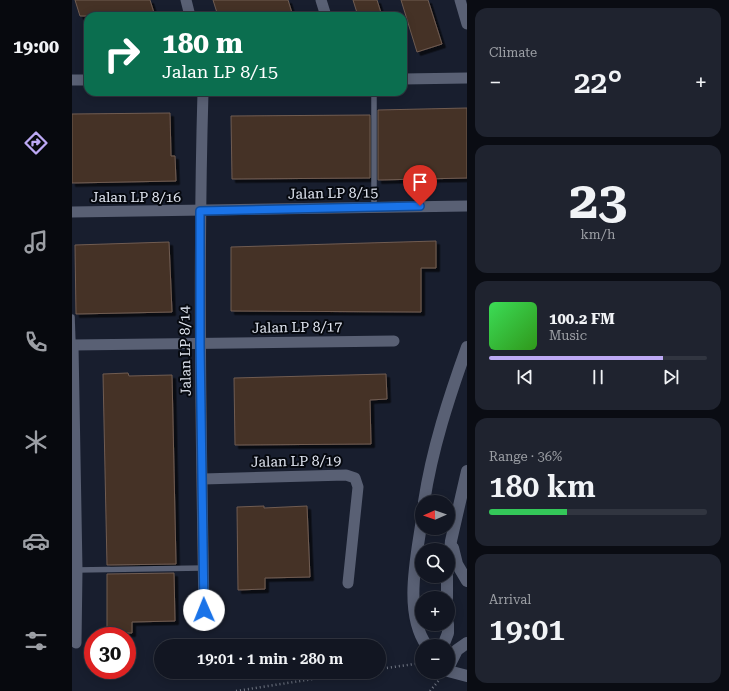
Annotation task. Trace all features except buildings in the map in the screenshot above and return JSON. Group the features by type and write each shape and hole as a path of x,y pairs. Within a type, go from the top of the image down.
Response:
{"street":[{"path":"186,0 189,12"},
{"path":"321,0 325,12"},
{"path":"460,0 467,24"},
{"path":"407,79 467,78"},
{"path":"72,80 84,80"},
{"name":"Jalan LP 8/14","path":"203,96 200,211 200,344 204,610"},
{"name":"Jalan LP 8/15","path":"200,211 467,206"},
{"name":"Jalan LP 8/16","path":"72,212 200,211"},
{"name":"Jalan LP 8/17","path":"73,345 394,341"},
{"path":"73,345 74,570 76,643"},
{"path":"425,495 427,482 452,388 467,347"},
{"path":"467,471 451,541 457,564 467,581"},
{"name":"Jalan LP 8/19","path":"203,479 346,475 355,478 358,487 348,583"},
{"path":"420,535 413,580 416,622 422,639"},
{"path":"455,654 457,650 467,643"},
{"path":"455,674 467,676"}],"lane":[{"path":"374,96 374,207"},
{"path":"72,317 73,345"},
{"path":"74,570 203,568"}],"path":[{"path":"386,668 415,664"},
{"path":"236,691 313,679"},
{"path":"430,691 440,679"}],"route":[{"path":"204,610 200,344 200,211 420,206"}]}
